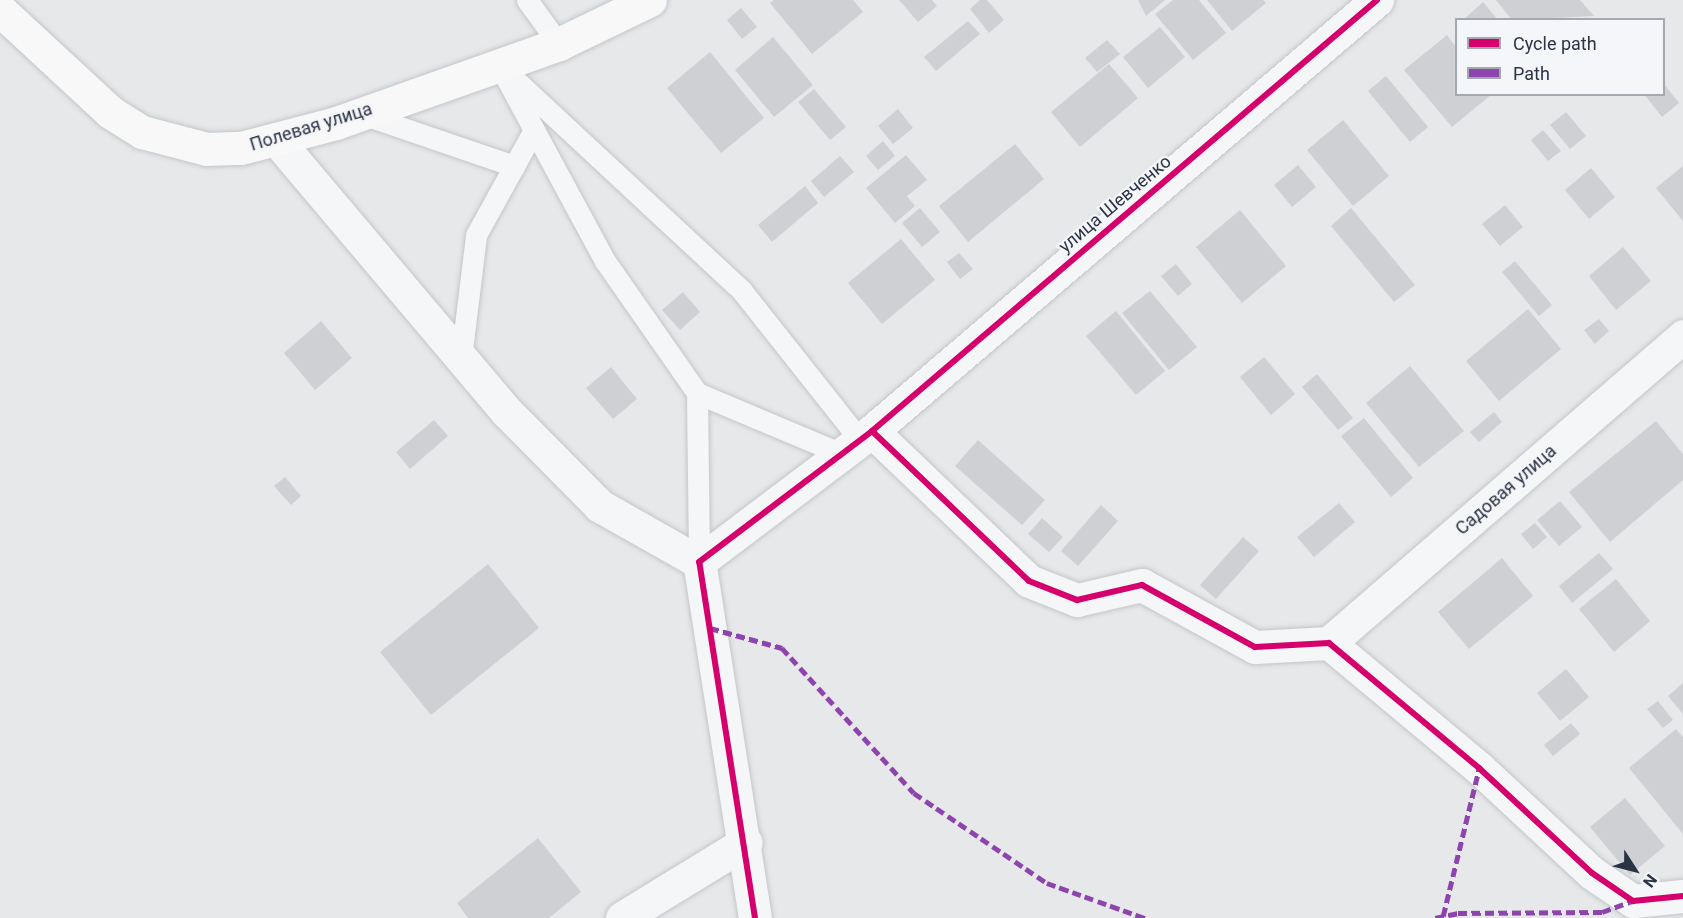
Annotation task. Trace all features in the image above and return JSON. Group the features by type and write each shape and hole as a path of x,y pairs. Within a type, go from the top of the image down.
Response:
{"street":[{"name":"Полевая улица","path":"0,9 73,82 142,132 207,149 276,139 361,114 559,44 650,0"},
{"name":"улица Шевченко","path":"699,562 858,442 1377,0"},
{"path":"276,139 461,358 600,506 699,562 746,842 755,918"},
{"name":"Садовая улица","path":"1329,643 1683,336"},
{"path":"858,442 1029,581 1053,594 1077,600 1142,585 1255,646 1329,643 1479,768 1592,873 1633,902 1683,896"},
{"path":"622,918 746,842"}],"lane":[{"path":"527,0 559,44"},
{"path":"499,65 742,291 858,442"},
{"path":"499,65 605,261 697,393 699,562"},
{"path":"361,114 514,166"},
{"path":"461,358 476,234 534,130"},
{"path":"697,393 858,442"}],"building":[{"path":"774,0 853,0 863,12 812,54 770,3"},
{"path":"899,0 932,0 937,6 918,22"},
{"path":"980,0 987,0 1004,20 989,33 970,9"},
{"path":"1138,0 1165,0 1146,16"},
{"path":"1173,0 1199,0 1226,33 1193,60 1155,14"},
{"path":"1207,0 1263,0 1266,3 1232,31"},
{"path":"1496,0 1580,0 1594,16 1553,18 1510,18"},
{"path":"1483,2 1496,18 1465,18"},
{"path":"741,8 757,27 742,39 727,20"},
{"path":"968,21 980,34 936,71 924,57"},
{"path":"1160,27 1185,57 1148,88 1123,57"},
{"path":"1447,35 1455,46 1455,96 1490,96 1452,127 1404,70"},
{"path":"773,37 813,85 774,117 735,70"},
{"path":"1107,40 1120,54 1097,72 1085,58"},
{"path":"710,52 764,118 721,153 667,88"},
{"path":"1109,64 1138,98 1080,147 1051,112"},
{"path":"1386,76 1428,127 1410,142 1368,91"},
{"path":"1665,85 1679,103 1662,117 1646,96 1665,96"},
{"path":"814,89 846,127 830,140 798,102"},
{"path":"898,109 913,128 893,144 878,126"},
{"path":"1566,112 1586,136 1570,149 1550,125"},
{"path":"1343,120 1389,176 1353,206 1307,150"},
{"path":"1543,130 1561,151 1548,161 1531,140"},
{"path":"883,141 895,156 878,170 866,156"},
{"path":"1015,144 1044,179 968,242 939,206"},
{"path":"906,155 927,180 907,196 915,206 895,223 866,188"},
{"path":"840,156 854,172 824,197 811,181"},
{"path":"1298,165 1316,187 1292,207 1274,185"},
{"path":"1683,166 1683,221 1656,188"},
{"path":"1591,168 1615,197 1589,219 1565,190"},
{"path":"805,186 818,203 772,242 758,225"},
{"path":"1505,205 1523,227 1500,246 1482,224"},
{"path":"920,208 940,232 922,247 902,223"},
{"path":"1351,208 1415,285 1394,302 1331,226"},
{"path":"1240,210 1286,266 1242,303 1196,247"},
{"path":"901,239 935,280 882,324 848,283"},
{"path":"1623,247 1651,281 1616,310 1589,276"},
{"path":"959,253 973,269 960,279 947,262"},
{"path":"1515,261 1552,305 1539,316 1502,272"},
{"path":"1176,264 1192,284 1178,296 1161,276"},
{"path":"1150,291 1197,347 1169,370 1122,313"},
{"path":"683,292 700,312 680,330 662,310"},
{"path":"1528,309 1561,349 1499,401 1466,361"},
{"path":"1116,311 1165,371 1136,395 1086,336"},
{"path":"1599,319 1609,331 1595,344 1584,330"},
{"path":"321,321 352,358 315,390 284,353"},
{"path":"1264,357 1295,394 1271,415 1240,377"},
{"path":"1410,366 1464,431 1419,467 1366,403"},
{"path":"611,367 637,399 613,419 586,388"},
{"path":"1317,374 1353,418 1338,430 1302,387"},
{"path":"1494,412 1502,422 1479,442 1470,432"},
{"path":"1364,418 1413,478 1391,497 1341,436"},
{"path":"434,420 448,436 410,469 396,452"},
{"path":"1656,421 1683,454 1683,480 1610,542 1569,492"},
{"path":"978,440 1045,500 1022,525 955,466"},
{"path":"285,477 301,496 291,505 274,486"},
{"path":"1560,501 1582,527 1559,546 1537,520"},
{"path":"1339,503 1355,522 1314,557 1297,537"},
{"path":"1101,505 1118,521 1078,566 1061,551"},
{"path":"1042,518 1063,537 1049,552 1028,534"},
{"path":"1535,523 1547,537 1533,549 1521,534"},
{"path":"1243,537 1259,551 1216,599 1200,585"},
{"path":"1599,553 1613,569 1572,603 1559,586"},
{"path":"1502,558 1533,596 1469,649 1438,612"},
{"path":"488,564 539,628 431,715 380,652"},
{"path":"1616,579 1650,621 1614,652 1579,609"},
{"path":"1566,669 1589,697 1560,721 1537,693"},
{"path":"1683,683 1683,714 1668,696"},
{"path":"1658,701 1673,720 1663,728 1647,709"},
{"path":"1571,723 1580,734 1553,756 1544,745"},
{"path":"1676,729 1683,737 1683,834 1629,768"},
{"path":"1625,798 1665,846 1630,875 1590,827"},
{"path":"538,838 581,892 549,918 468,918 457,903"}],"marked path":[{"path":"710,628 782,648 914,793 1047,883 1145,918"},
{"path":"1443,916 1479,768"},
{"path":"1435,918 1458,913 1602,912 1633,901"}],"cycle path":[{"path":"755,918 699,562 872,431 1377,0"},
{"path":"872,431 1029,581 1077,600 1142,585 1255,647 1329,643 1479,768 1592,873 1633,901 1683,896"}]}
